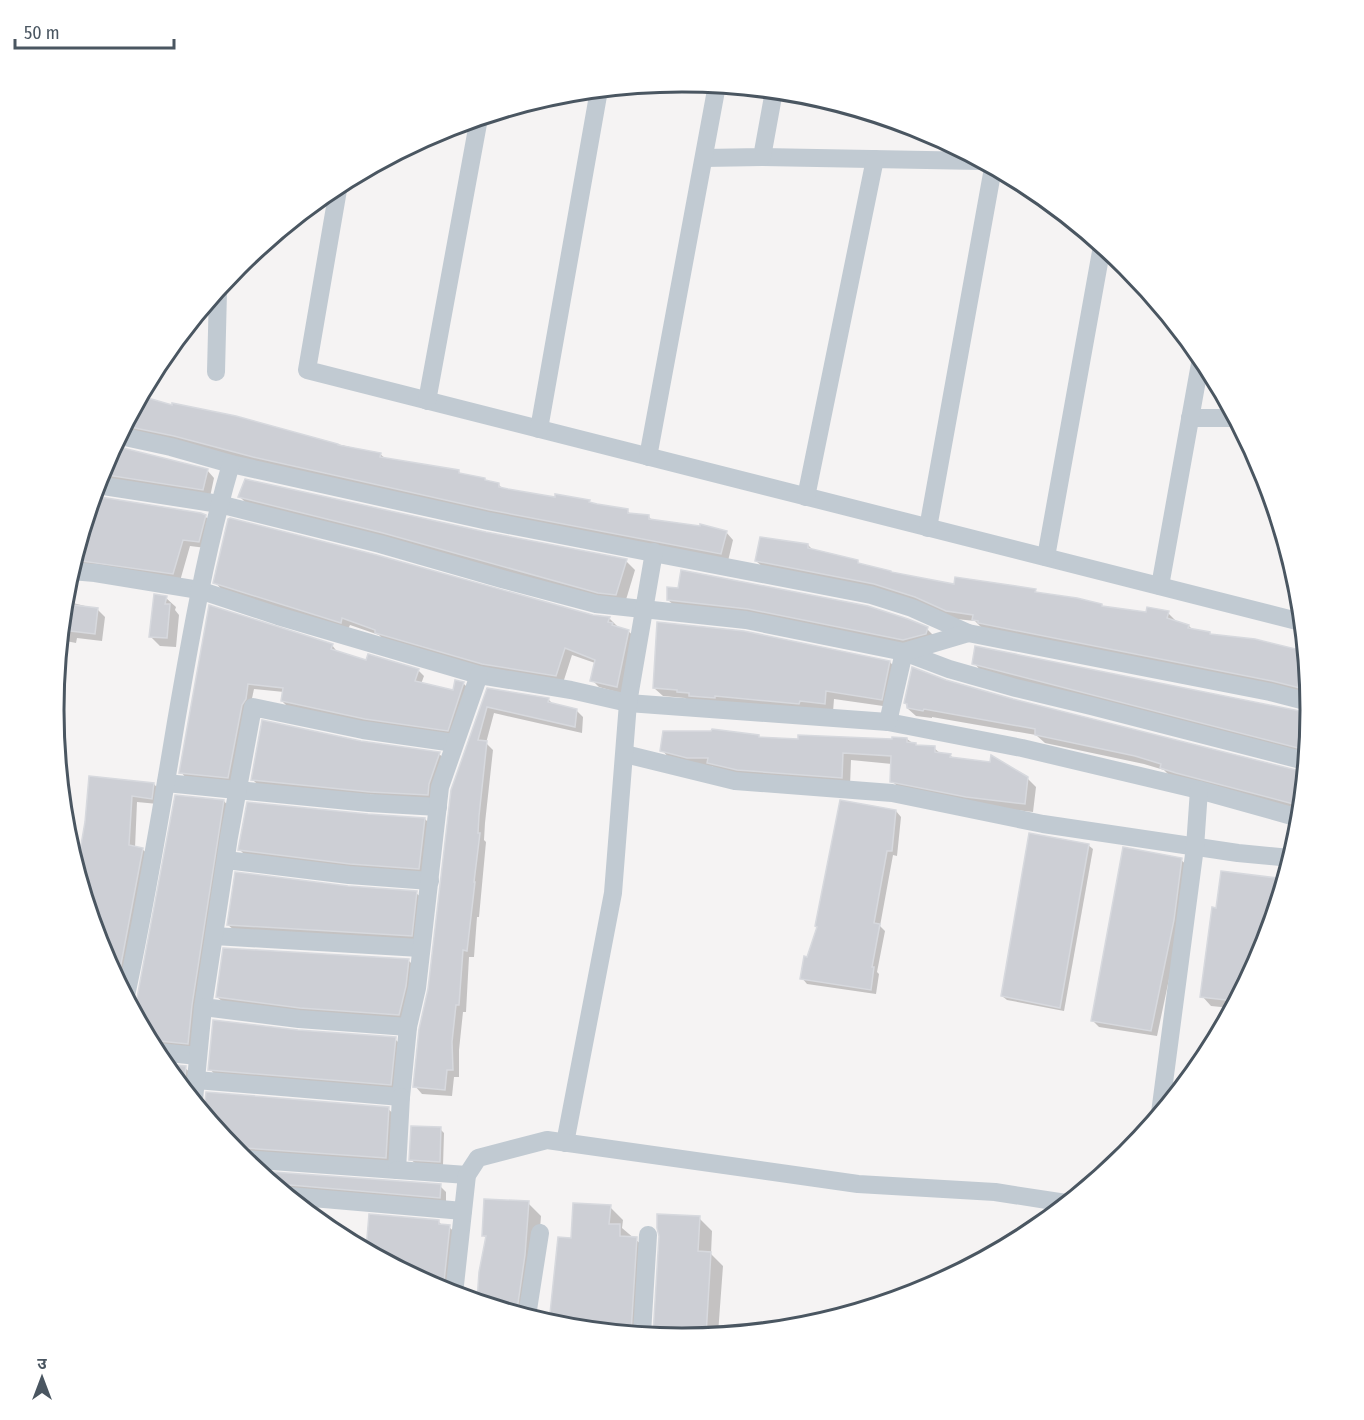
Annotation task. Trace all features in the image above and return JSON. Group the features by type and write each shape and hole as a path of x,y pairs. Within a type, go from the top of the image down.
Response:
{"street":[{"path":"648,457 716,94"},
{"path":"539,429 597,99"},
{"path":"762,157 772,99"},
{"path":"428,401 477,128"},
{"path":"704,158 964,161"},
{"path":"806,497 875,159"},
{"path":"928,528 992,175"},
{"path":"336,199 307,370 1293,620"},
{"path":"1046,557 1100,256"},
{"path":"216,372 218,303"},
{"path":"1160,586 1198,372"},
{"path":"1190,418 1226,418"},
{"path":"128,438 231,464 488,521 871,595 912,608 968,633 1299,700"},
{"path":"128,984 199,590 231,464"},
{"path":"107,486 219,504 380,544 596,604 746,620 904,652 949,669 1016,688 1297,759"},
{"path":"566,1143 612,893 628,703 654,552"},
{"path":"81,572 199,590 289,620 479,675 571,690 628,703 888,722 1022,748 1198,790 1290,816"},
{"path":"904,652 968,633"},
{"path":"888,722 904,652"},
{"path":"397,1170 408,1027 417,987 440,787 479,675"},
{"path":"195,1090 203,1007 253,707 363,730 454,743"},
{"path":"625,754 735,781 892,793 1043,824 1238,853 1281,857"},
{"path":"166,783 438,807"},
{"path":"1162,1098 1195,847 1198,790"},
{"path":"226,860 349,875 430,881"},
{"path":"214,936 420,948"},
{"path":"203,1007 408,1027"},
{"path":"169,1053 198,1056"},
{"path":"196,1080 401,1097"},
{"path":"455,1284 467,1175 478,1158 547,1140 858,1184 995,1192 1056,1201"},
{"path":"260,1160 467,1175"},
{"path":"303,1197 463,1211"},
{"path":"528,1308 540,1233"},
{"path":"642,1326 648,1235"}],"building":[{"path":"149,398 172,405 172,403 236,416 338,445 381,453 380,457 459,470 459,473 499,483 499,487 555,497 555,494 590,500 589,502 597,504 628,509 628,513 649,515 649,519 700,526 700,524 727,531 721,554 490,510 253,457 133,428"},
{"path":"123,448 208,469 203,490 111,476"},
{"path":"245,479 486,532 627,559 616,595 598,593 383,533 238,497"},
{"path":"103,497 206,515 199,542 183,540 173,574 83,561"},
{"path":"230,518 377,555 593,615 610,617 608,622 613,623 612,625 629,630 617,687 590,681 595,660 565,648 556,676 482,664 375,633 375,630 342,618 341,623 213,583"},
{"path":"760,537 808,544 808,548 858,560 858,563 954,584 955,577 1036,589 1035,592 1077,598 1102,604 1102,606 1146,612 1147,607 1169,611 1167,618 1189,625 1188,628 1210,632 1210,634 1255,639 1296,649 1299,688 978,623 972,620 973,615 946,611 915,597 874,584 755,561"},
{"path":"681,570 868,606 928,627 926,634 903,640 748,609 667,600 667,587 678,588"},
{"path":"154,594 167,596 165,604 170,604 167,638 149,637"},
{"path":"74,605 98,608 95,634 70,631"},
{"path":"209,605 333,644 331,649 366,660 368,654 419,669 415,681 453,690 455,680 464,682 448,731 365,719 281,701 283,688 248,684 228,778 179,773"},
{"path":"657,622 744,631 890,661 882,700 826,691 825,704 800,701 799,704 715,696 715,698 689,696 689,693 677,692 677,690 653,688"},
{"path":"975,646 1300,711 1298,748 972,664"},
{"path":"912,667 946,680 1013,699 1296,770 1292,804 1176,773 1160,768 1161,764 1135,756 1035,735 1035,729 907,708 907,704 904,703"},
{"path":"487,688 549,698 548,702 577,709 575,727 487,707 478,740 487,741 467,951 463,950 459,1005 456,1005 452,1042 453,1070 447,1070 445,1090 413,1087 419,1029 428,989 451,790"},
{"path":"262,720 361,741 440,752 429,784 428,795 370,792 251,780"},
{"path":"712,729 759,735 759,737 798,739 798,735 907,738 907,742 916,743 916,745 935,746 935,752 951,754 950,757 990,762 991,755 1028,777 1025,804 966,797 890,782 891,756 843,753 842,778 737,770 707,763 708,758 687,758 660,751 663,731 711,731"},
{"path":"89,776 154,783 152,799 132,796 129,845 143,848 121,966 97,908 80,848"},
{"path":"175,795 224,800 188,1044 161,1041 137,998"},
{"path":"840,800 896,810 892,851 887,851 874,923 880,924 872,967 874,967 871,990 800,979 804,956 807,957 817,927 815,926"},
{"path":"247,802 425,818 419,869 350,864 238,850"},
{"path":"1029,833 1089,844 1060,1008 1001,996"},
{"path":"1123,847 1182,858 1174,920 1151,1031 1091,1021"},
{"path":"1221,871 1276,878 1252,946 1227,1000 1200,997 1212,907 1216,908"},
{"path":"235,872 348,886 417,891 412,936 227,925"},
{"path":"223,948 409,959 399,1015 300,1008 216,997"},
{"path":"213,1020 298,1030 396,1037 391,1085 208,1070"},
{"path":"178,1065 186,1066 185,1076"},
{"path":"206,1092 389,1107 386,1158 246,1148 205,1102"},
{"path":"411,1126 441,1127 440,1162 409,1160"},
{"path":"273,1172 441,1184 440,1198 290,1185"},
{"path":"484,1199 529,1201 525,1255 518,1305 478,1292 486,1236 482,1236"},
{"path":"573,1203 611,1205 609,1224 620,1224 620,1236 637,1237 632,1325 550,1313 558,1237 571,1238"},
{"path":"369,1214 439,1220 439,1224 450,1225 444,1279 409,1264 367,1241"},
{"path":"657,1214 700,1216 698,1251 711,1252 707,1327 654,1327 659,1236"}]}
